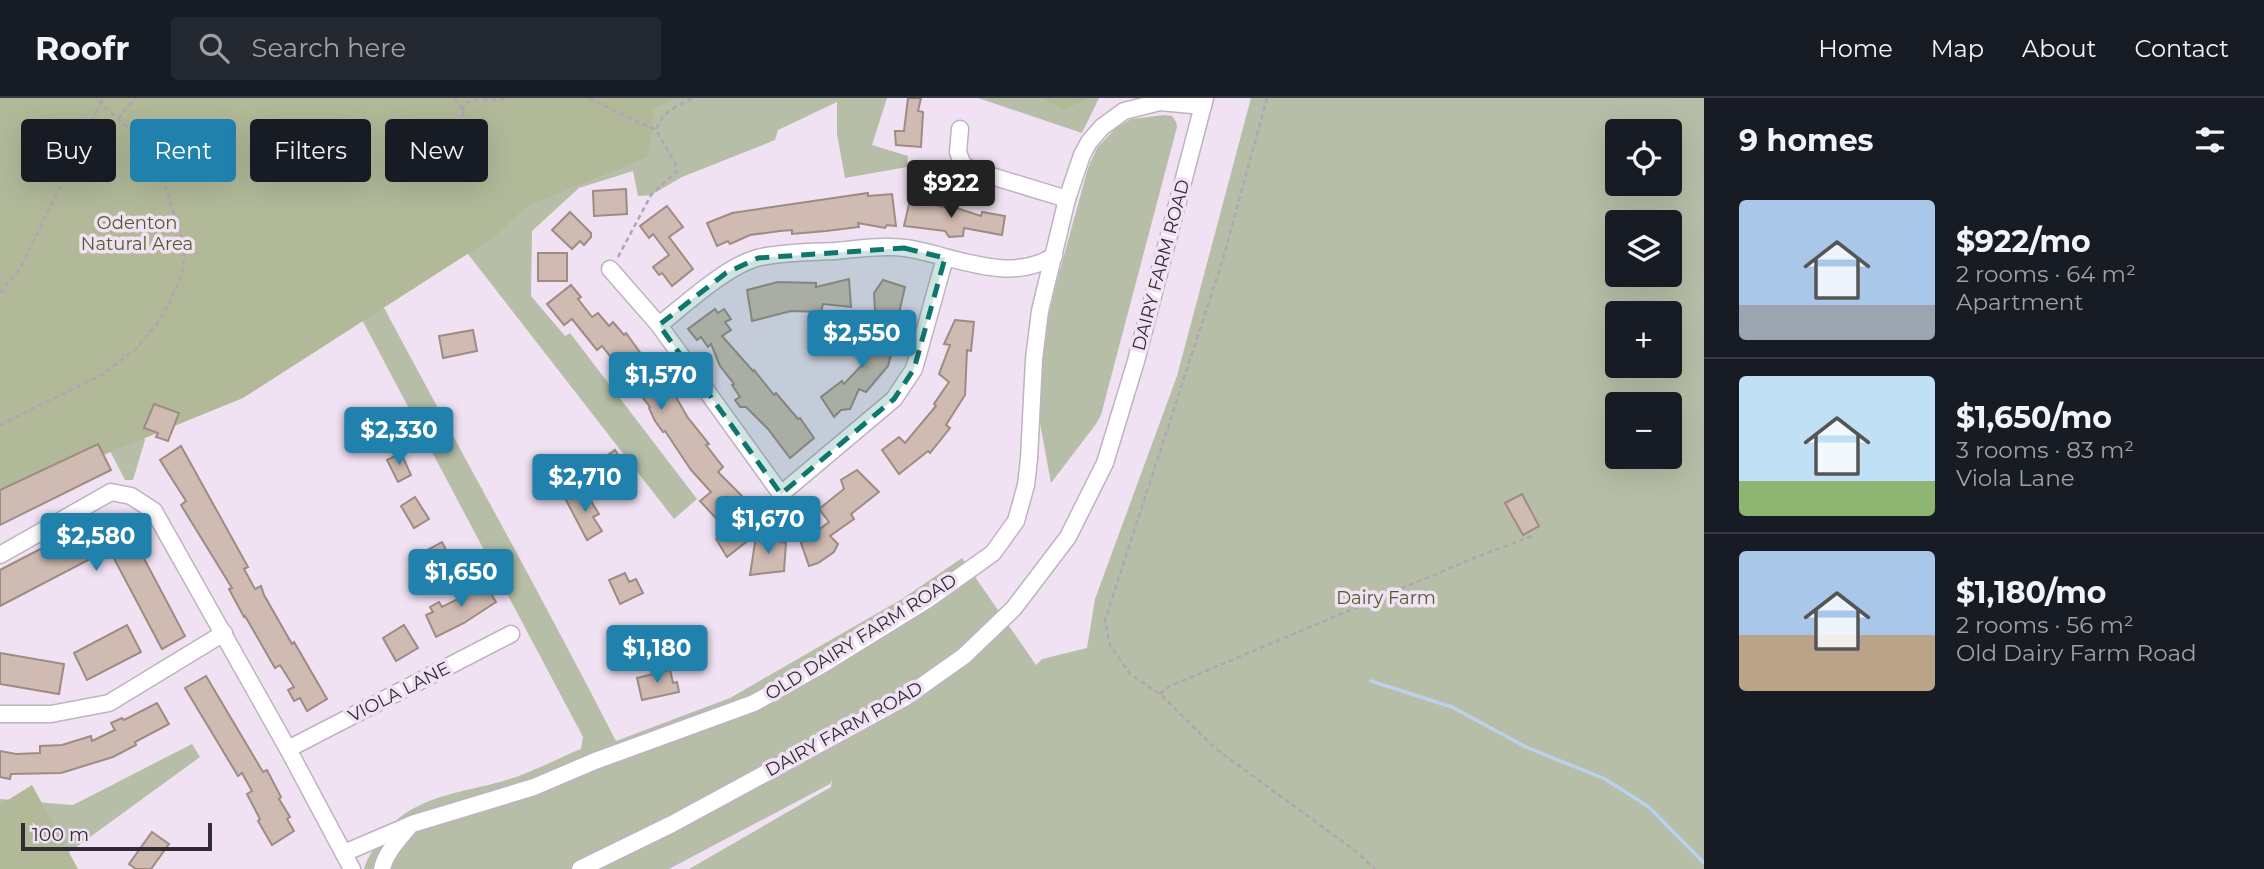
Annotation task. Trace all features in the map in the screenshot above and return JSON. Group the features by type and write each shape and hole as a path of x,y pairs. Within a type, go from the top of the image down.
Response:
{"street":[{"name":"OLD DAIRY FARM ROAD","path":"344,853 412,824 534,787 595,761 754,703 927,600 993,553 1016,521 1026,485 1034,359 1040,312 1067,199 1082,155 1089,142 1124,111 1160,102 1204,102"},
{"name":"DAIRY FARM ROAD","path":"580,869 672,824 906,697 964,656 1014,608 1069,537 1105,463 1136,361 1204,102"},
{"path":"960,129 958,152 963,164 975,171 1067,199"},
{"path":"659,325 726,273 758,258 811,252 904,248 1008,269 1026,269 1043,264 1054,256"},
{"path":"610,268 659,325 781,494 894,399 914,369 945,258"},
{"path":"0,555 111,492 131,496 154,511 224,633 352,869"},
{"path":"0,714 51,714 109,703 224,633"},
{"name":"VIOLA LANE","path":"288,749 510,634"},
{"path":"382,869 396,843 412,824"}],"path":[{"path":"118,119 135,98"},
{"path":"454,98 463,110"},
{"path":"463,119 465,103 509,98"},
{"path":"589,98 655,129 677,171 651,195 625,247 610,268"},
{"path":"655,129 663,116 693,98"},
{"path":"1267,98 1223,260 1105,620 1110,645 1130,674 1160,694 1216,749 1354,850 1375,869"},
{"path":"0,293 20,269 100,100 150,148 160,168 182,241 183,271 160,320 137,348 103,374 0,425"},
{"path":"463,122 464,146 436,176 425,179 423,167 432,150 458,137 463,122"},
{"path":"1160,694 1170,686 1532,536"}],"highlighted area":[{"path":"904,248 945,258 914,369 894,399 781,494 659,325 726,273 758,258"}],"green space":[{"name":"Dairy Farm","path":"0,98 887,98 872,145 908,156 907,167 845,178 837,134 837,102 778,130 775,140 682,177 651,195 638,196 633,171 579,188 532,231 531,296 565,336 570,333 697,499 674,519 447,227 365,272 616,741 730,698 902,599 962,558 1036,665 1042,659 1087,648 1095,599 1177,376 1251,98 1704,98 1704,869 689,869 831,787 832,780 830,784 669,869 364,869 379,841 392,825 407,813 441,797 532,771 581,749 583,737 342,282 125,400 145,440 133,480 125,480 99,430 25,182 116,182 116,119 21,119 21,168"},
{"name":"Odenton Natural Area","path":"0,98 676,98 653,109 648,157 527,206 494,237 243,398 74,467 0,508"},
{"path":"978,98 1099,98 1082,133"},
{"path":"1041,98 1088,98 1065,110"},
{"path":"1172,116 1177,127 1101,415 1051,483 1039,418 1043,341 1088,168 1097,148 1116,128 1131,119"},
{"path":"192,744 200,757 46,869 0,869 0,799 73,805"},
{"path":"32,785 78,869 0,869 0,805"}],"building":[{"path":"908,98 921,98 918,111 923,112 921,147 896,145 895,131 904,131"},
{"path":"626,189 627,214 594,216 593,191"},
{"path":"868,193 868,196 892,194 896,226 887,225 885,228 858,223 859,227 826,231 792,234 792,230 780,231 750,235 730,244 728,241 717,246 707,223 732,213"},
{"path":"910,200 944,207 944,204 981,216 982,212 1005,216 1002,235 964,228 963,236 949,237 945,231 904,226"},
{"path":"667,206 683,227 669,237 693,269 672,286 662,273 659,275 653,267 669,255 653,234 649,238 640,226"},
{"path":"570,212 591,233 584,245 580,241 572,249 552,230"},
{"path":"538,253 567,253 567,281 538,281"},
{"path":"849,279 851,307 823,304 821,312 791,311 752,321 747,290 778,282 816,283 816,287"},
{"path":"883,280 905,287 899,313 875,311 874,293"},
{"path":"571,285 592,317 598,313 609,326 613,322 624,335 626,333 647,362 654,357 663,368 658,372 723,467 718,472 742,496 729,508 743,525 738,532 755,535 727,557 716,539 726,529 700,501 711,492 691,470 665,431 663,432 655,421 650,407 602,346 597,350 572,319 564,325 547,304"},
{"path":"715,309 718,313 724,309 731,319 725,322 731,330 722,336 774,395 776,393 798,419 800,418 814,438 790,458 768,429 735,400 740,397 720,366 711,344 708,347 701,337 697,340 688,329"},
{"path":"955,320 974,322 971,351 967,350 965,395 946,425 950,428 930,453 928,451 899,474 882,450 899,437 905,443 936,406 934,404 949,382 939,374 950,345 944,344"},
{"path":"869,326 892,334 888,342 894,343 888,366 866,392 859,389 850,409 841,410 834,417 821,397 842,381 844,384 863,364 859,346 863,331"},
{"path":"473,330 477,351 443,358 439,336"},
{"path":"154,404 179,413 168,441 156,437 158,433 144,428"},
{"path":"98,444 111,470 0,525 0,490"},
{"path":"181,446 248,567 244,569 255,589 261,586 292,644 294,642 327,699 307,711 300,698 294,701 288,690 294,687 280,665 275,668 229,589 232,588 181,505 186,501 160,460"},
{"path":"615,450 626,467 614,476 602,459"},
{"path":"401,453 411,475 398,482 387,460"},
{"path":"857,470 879,492 851,514 854,519 830,536 838,544 834,552 809,566 801,543 829,522 819,509 844,489 841,480"},
{"path":"584,490 599,514 593,517 602,531 587,540 566,500"},
{"path":"1522,494 1539,526 1523,535 1505,503"},
{"path":"415,497 429,519 414,528 401,506"},
{"path":"121,515 185,636 162,649 109,549 0,606 0,570 79,529 82,536"},
{"path":"756,536 786,543 784,571 750,575"},
{"path":"442,542 455,567 435,577 428,564 422,568 416,556"},
{"path":"625,573 629,582 636,579 643,593 620,604 609,580"},
{"path":"482,579 496,602 436,637 426,615 433,612 430,607 439,602 442,607 464,596 461,592"},
{"path":"127,625 141,652 87,680 74,653"},
{"path":"404,625 418,648 396,661 383,638"},
{"path":"0,653 64,664 59,694 0,684"},
{"path":"670,670 673,683 677,682 679,692 642,700 637,678"},
{"path":"206,676 263,772 267,770 290,817 287,819 294,831 272,845 247,794 252,791 242,773 238,776 185,688"},
{"path":"157,703 169,724 113,757 61,773 11,774 10,779 0,777 0,751 16,754 40,753 40,746 62,745 91,736 92,741 115,730 111,723 122,718 124,720"},
{"path":"152,832 169,844 151,869 136,869 129,864"}],"waterway":[{"path":"1371,681 1452,707 1526,747 1605,779 1649,807 1704,863"}]}
